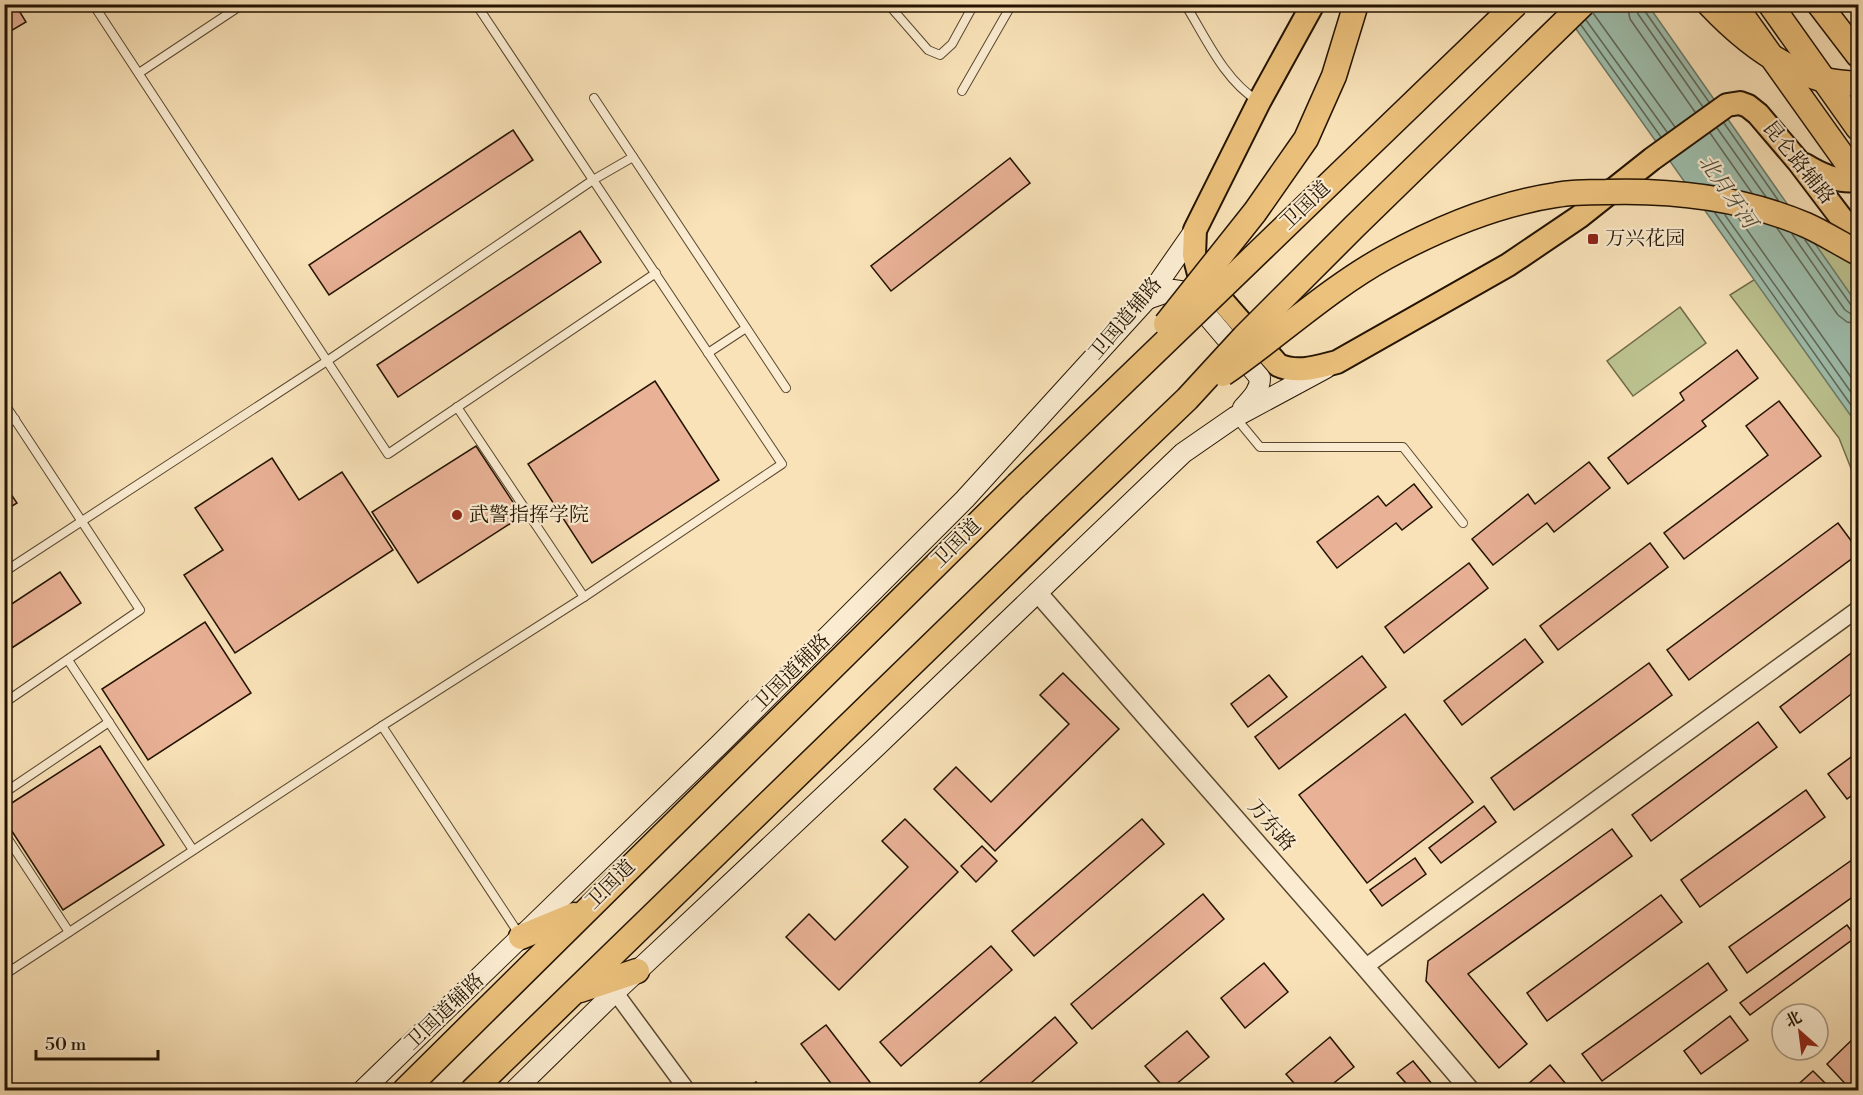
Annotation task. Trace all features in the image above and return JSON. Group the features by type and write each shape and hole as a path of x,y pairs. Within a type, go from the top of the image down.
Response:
{"highway":[{"path":"1105,400 1255,212 1306,139 1334,76 1356,4"},
{"name":"卫国道","path":"405,1090 1017,485 1516,4"},
{"path":"473,1090 1186,399 1244,337 1355,226 1583,4"},
{"path":"1709,4 1726,22 1764,51 1795,69 1830,81 1858,84"},
{"path":"1734,4 1858,179"},
{"path":"1770,4 1858,128"},
{"path":"1819,4 1858,55"},
{"path":"1830,4 1858,55"},
{"path":"1186,399 1385,258 1460,221 1527,200 1558,194 1587,192 1640,191 1701,195 1767,211 1807,225 1858,253"},
{"path":"521,937 585,911"},
{"path":"574,992 638,971"}],"main road":[{"path":"1313,4 1259,102 1195,230 1193,243 1199,274 1278,364 1288,369 1301,369 1337,362"},
{"name":"昆仑路辅路","path":"1337,362 1508,265 1579,217 1652,159 1727,105 1740,103 1748,106 1771,128 1858,240"},
{"path":"1798,161 1821,175 1849,182 1858,179"},
{"name":"卫国道辅路","path":"363,1090 729,736 957,508 1147,299 1195,230"},
{"path":"1147,299 1173,290 1187,292 1260,378 1260,385 1256,393 1235,417"},
{"path":"515,1090 615,992 876,747 1183,453 1235,417 1337,362"},
{"path":"506,990 521,937"}],"street":[{"name":"万东路","path":"1037,592 1470,1090"},
{"path":"1365,967 1858,609"},
{"path":"615,992 687,1090"}],"lane":[{"path":"93,4 388,454 656,273"},
{"path":"139,73 243,4"},
{"path":"4,975 382,726 584,597 782,464 476,4"},
{"path":"888,4 928,50 940,55 952,44 974,4"},
{"path":"962,92 1012,4"},
{"path":"1185,4 1233,81 1259,102"},
{"path":"594,98 786,388"},
{"path":"4,572 327,361 593,180 633,157"},
{"path":"708,353 746,328"},
{"path":"4,403 141,610 4,703"},
{"path":"458,407 584,597"},
{"path":"1235,417 1260,447 1403,447 1463,523"},
{"path":"4,425 15,419"},
{"path":"68,660 193,850"},
{"path":"4,793 109,722"},
{"path":"382,726 521,937"},
{"path":"4,834 69,932"}],"green space":[{"path":"1858,214 1858,486 1839,438 1730,295"},
{"path":"1680,307 1706,343 1633,396 1607,361"}],"water":[{"name":"北月牙河","path":"1559,5 1648,5 1858,305 1858,426"}],"building":[{"path":"4,4 15,4 26,22 4,35"},
{"path":"513,130 533,160 329,295 309,265"},
{"path":"1010,158 1030,183 891,291 871,266"},
{"path":"580,231 601,262 398,397 377,365"},
{"path":"1737,350 1758,378 1702,421 1706,426 1628,484 1608,458 1684,400 1680,393"},
{"path":"655,381 719,480 592,563 528,464"},
{"path":"1779,401 1821,456 1684,559 1664,533 1768,455 1746,426"},
{"path":"476,446 522,516 418,583 372,512"},
{"path":"272,458 299,500 342,472 393,550 235,653 184,575 223,550 195,508"},
{"path":"1589,462 1610,488 1554,532 1547,523 1493,565 1472,539 1528,494 1535,504"},
{"path":"4,484 17,503 4,511"},
{"path":"1414,484 1432,507 1402,530 1396,523 1337,568 1317,542 1378,496 1386,506"},
{"path":"1838,523 1858,550 1858,554 1689,680 1667,650"},
{"path":"1650,543 1668,567 1558,650 1540,626"},
{"path":"1469,563 1488,588 1404,653 1385,627"},
{"path":"60,572 81,603 4,653 4,609"},
{"path":"205,622 251,693 148,760 102,689"},
{"path":"1525,639 1543,662 1462,725 1444,701"},
{"path":"1858,648 1858,689 1800,733 1780,707"},
{"path":"1362,656 1386,687 1279,769 1255,737"},
{"path":"1649,663 1672,695 1514,810 1491,778"},
{"path":"1063,673 1119,729 995,851 934,789 956,767 991,802 1069,724 1040,695"},
{"path":"1269,675 1287,697 1248,727 1231,704"},
{"path":"1405,714 1473,802 1367,883 1299,795"},
{"path":"1758,722 1777,747 1651,841 1632,815"},
{"path":"100,746 164,845 63,910 4,819 4,808"},
{"path":"1858,752 1858,791 1847,799 1828,774"},
{"path":"1806,790 1825,817 1700,907 1681,880"},
{"path":"1484,806 1496,822 1441,863 1429,848"},
{"path":"905,819 958,872 839,990 786,937 809,914 835,940 908,867 882,841"},
{"path":"1142,819 1164,844 1034,956 1012,931"},
{"path":"1612,829 1632,856 1468,974 1527,1044 1499,1068 1426,981 1428,961"},
{"path":"982,846 997,861 976,882 961,866"},
{"path":"1856,857 1858,893 1747,973 1729,947"},
{"path":"1415,858 1426,874 1382,906 1370,890"},
{"path":"1203,894 1224,919 1092,1029 1071,1004"},
{"path":"1661,895 1682,922 1547,1021 1527,993"},
{"path":"1847,925 1856,937 1750,1015 1740,1003"},
{"path":"991,946 1012,970 901,1066 880,1042"},
{"path":"1264,963 1288,992 1245,1028 1221,998"},
{"path":"1708,963 1727,990 1602,1081 1582,1054"},
{"path":"1730,1016 1748,1040 1701,1074 1684,1051"},
{"path":"1055,1017 1077,1043 1023,1090 971,1090"},
{"path":"826,1025 876,1090 836,1090 801,1044"},
{"path":"1187,1031 1209,1057 1169,1090 1166,1090 1145,1066"},
{"path":"1858,1034 1858,1081 1850,1089 1827,1064"},
{"path":"1330,1037 1354,1067 1325,1090 1300,1090 1286,1074"},
{"path":"1413,1061 1437,1090 1412,1090 1397,1073"},
{"path":"1550,1065 1571,1090 1521,1090"},
{"path":"1813,1071 1832,1090 1792,1090"},
{"path":"756,1082 763,1090 745,1090"}],"place":[{"name":"万兴花园","path":"1593,239"},
{"name":"武警指挥学院","path":"457,515"}]}
